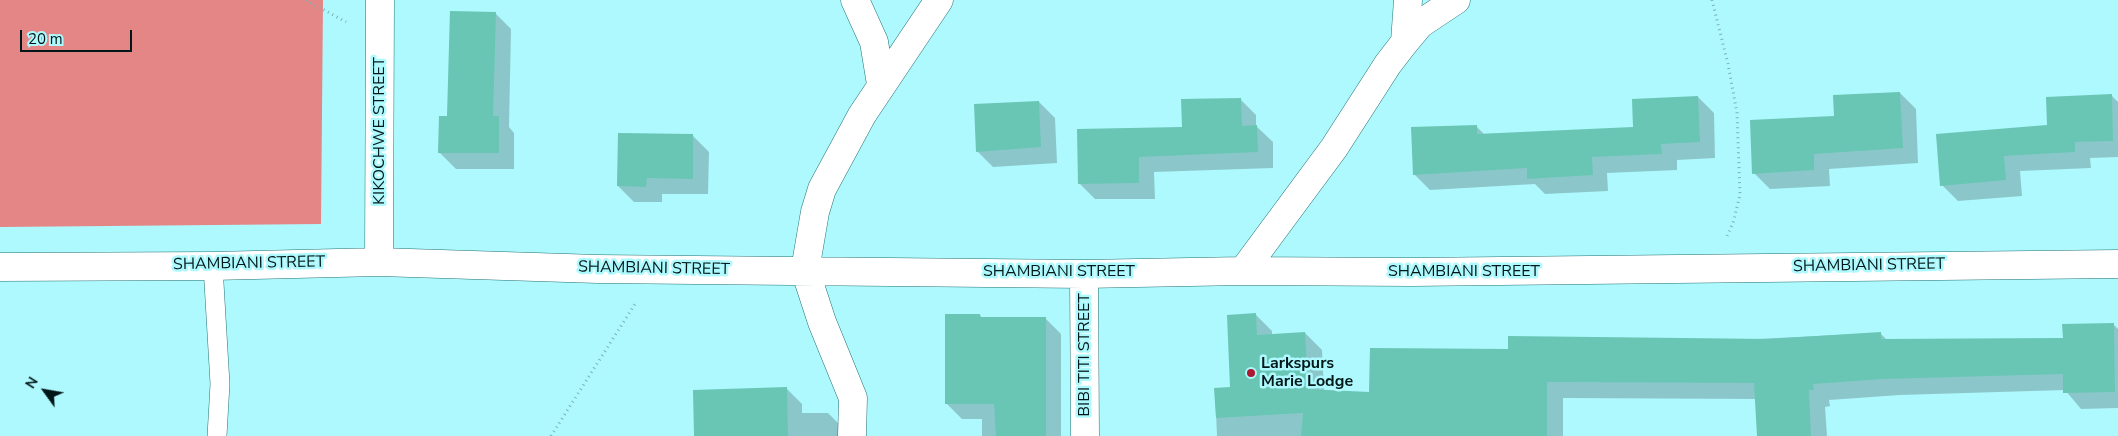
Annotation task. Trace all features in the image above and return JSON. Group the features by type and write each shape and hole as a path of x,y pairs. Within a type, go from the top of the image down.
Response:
{"street":[{"name":"KIKOCHWE STREET","path":"379,262 380,0"},
{"path":"856,0 874,42 881,84"},
{"path":"852,436 853,398 822,322 804,270 815,212 822,189 838,157 881,84 939,0"},
{"path":"1405,42 1408,0"},
{"path":"1243,271 1334,148 1388,64 1405,42 1420,24 1456,0"},
{"name":"SHAMBIANI STREET","path":"0,267 213,266 379,262 657,270 1084,274 2118,264"},
{"name":"BIBI TITI STREET","path":"1084,274 1085,436"}],"lane":[{"path":"213,266 220,384 217,436"}],"path":[{"path":"306,0 380,40"},
{"path":"1712,0 1728,64 1736,114 1740,195 1733,223 1713,268"},
{"path":"551,436 657,270"}],"shaded area":[{"path":"0,0 323,0 321,224 0,227"}],"building":[{"path":"450,11 496,12 493,116 499,116 499,153 438,153 439,116 447,116"},
{"path":"1900,92 1903,148 1814,154 1814,170 1752,174 1750,120 1834,116 1833,95"},
{"path":"2112,94 2113,141 2075,142 2075,152 2004,156 2006,180 1940,186 1936,134 2047,125 2046,97"},
{"path":"1698,96 1700,142 1661,144 1662,154 1592,157 1593,175 1527,179 1527,168 1413,175 1411,127 1477,125 1477,134 1633,127 1632,99"},
{"path":"1241,98 1242,126 1257,125 1258,152 1139,157 1139,183 1078,184 1077,129 1182,127 1181,99"},
{"path":"1039,101 1041,147 976,152 974,104"},
{"path":"618,133 693,134 693,179 647,178 646,187 617,186"},
{"path":"1256,313 1257,335 1305,332 1308,389 1369,392 1370,348 1508,349 1508,336 1768,339 1881,332 1881,339 2063,338 2062,324 2114,323 2115,392 2063,393 2063,374 1883,379 1813,384 1814,390 1809,390 1811,436 1757,436 1754,383 1547,382 1547,436 1301,436 1303,413 1216,418 1214,388 1230,387 1227,315"},
{"path":"945,314 980,314 980,317 1046,317 1046,436 996,436 994,404 945,404"},
{"path":"787,387 788,436 694,436 693,390"}],"place":[{"name":"Larkspurs Marie Lodge","path":"1251,373"}]}
